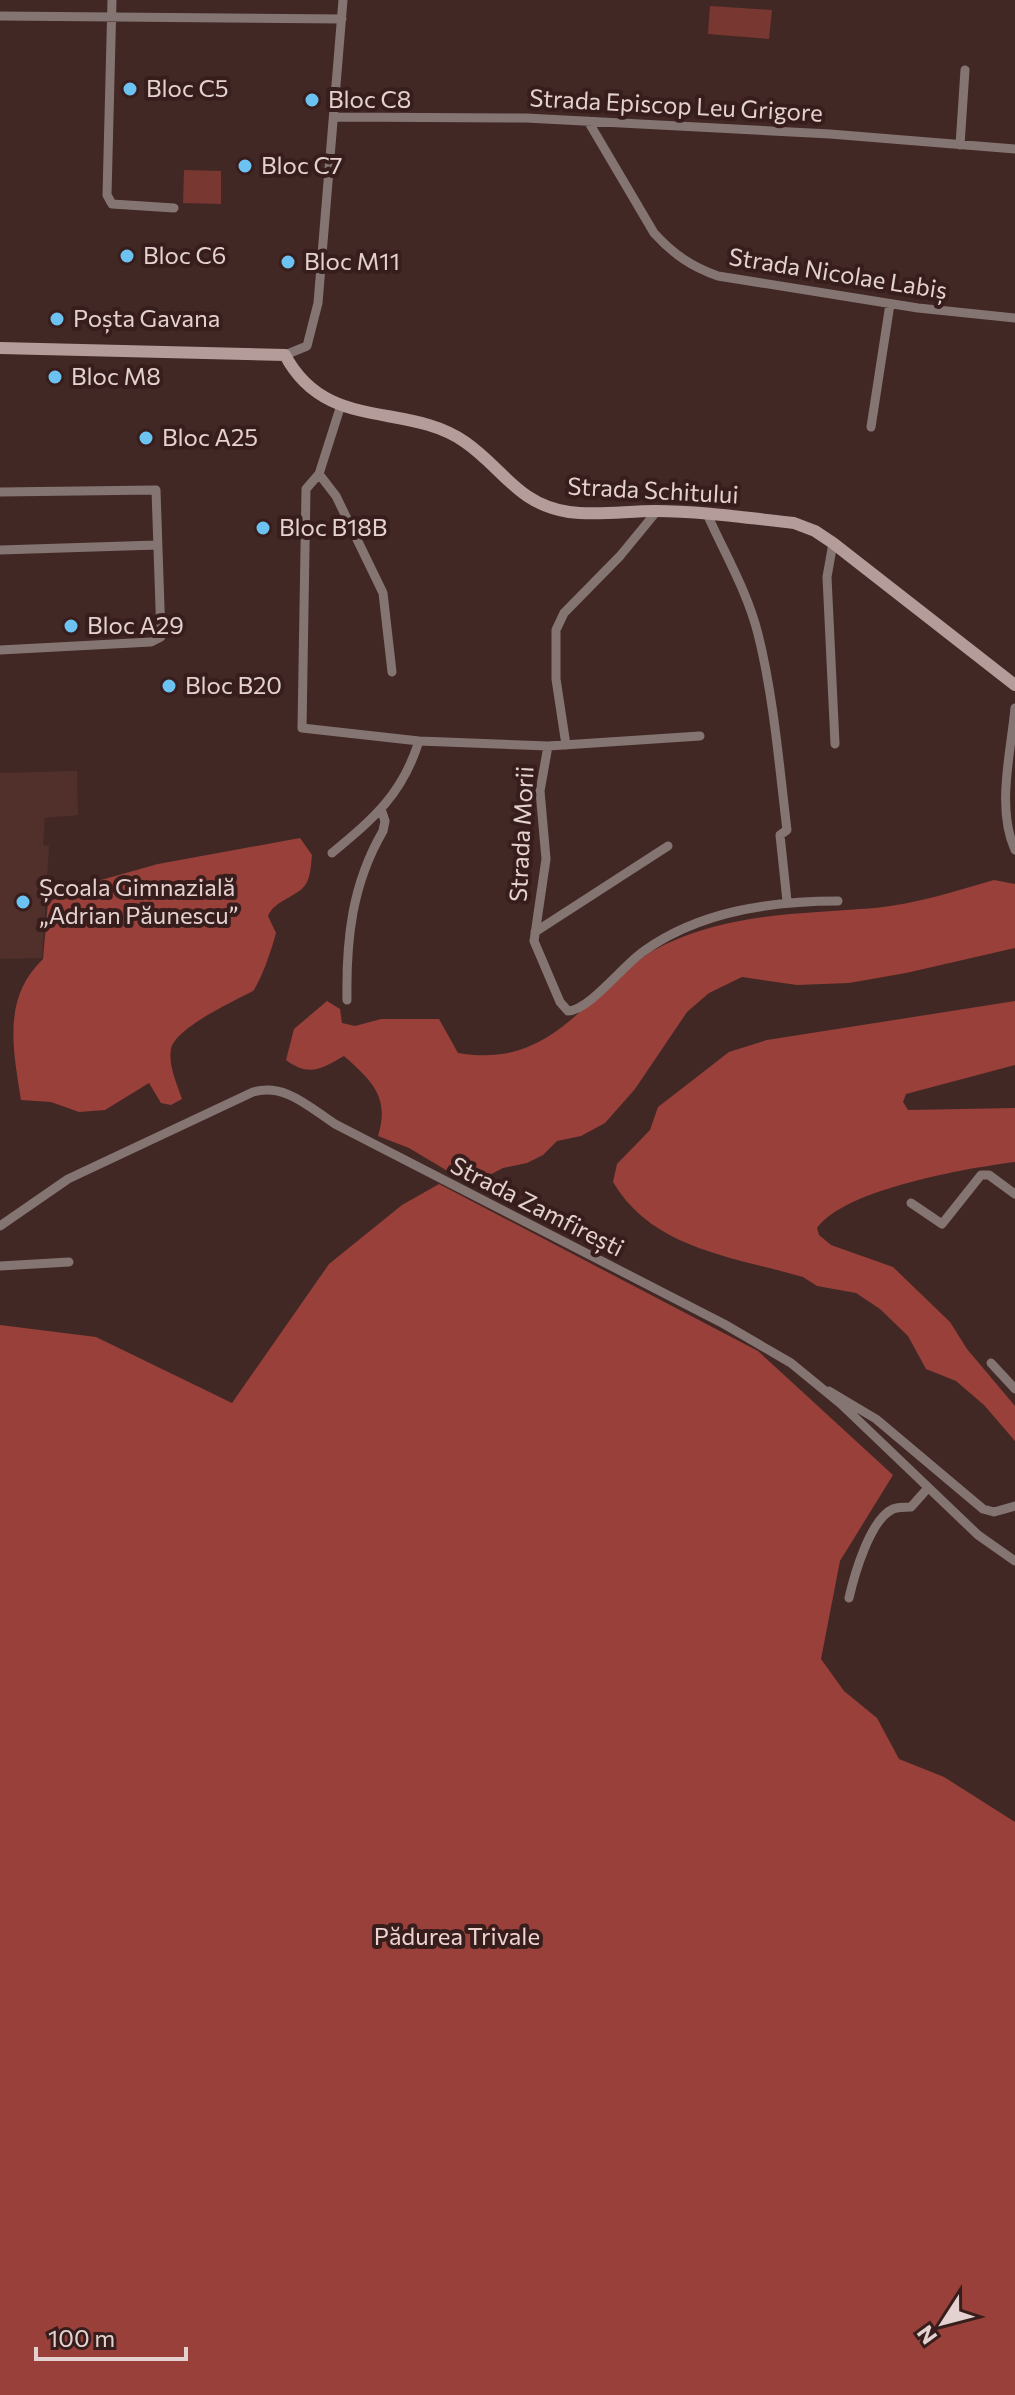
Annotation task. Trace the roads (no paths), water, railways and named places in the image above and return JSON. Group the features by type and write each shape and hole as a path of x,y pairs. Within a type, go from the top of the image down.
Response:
{"main road":[{"path":"0,348 285,355"},
{"name":"Strada Schitului","path":"285,355 307,386 341,405 448,433 480,454 527,498 547,507 572,512 707,514 794,523 815,531 1015,685"}],"street":[{"path":"112,0 107,195 112,204 174,208"},
{"path":"285,355 307,346 313,331 335,117 343,0"},
{"path":"0,16 342,19"},
{"path":"960,145 965,70"},
{"name":"Strada Episcop Leu Grigore","path":"335,117 588,121 1015,149"},
{"name":"Strada Nicolae Labiș","path":"588,121 654,233 687,263 718,276 890,304 1015,318"},
{"path":"871,427 890,304"},
{"path":"341,405 319,474 306,489 303,515 302,728 419,741 548,746 700,736"},
{"path":"319,474 336,496 383,593 392,672"},
{"path":"0,492 156,490 161,637 151,642 0,650"},
{"name":"Strada Morii","path":"566,745 556,679 556,630 564,613 620,556 657,511"},
{"path":"707,514 734,567 757,631 766,672 787,830 780,835 787,901 838,901"},
{"path":"833,543 827,577 835,744"},
{"path":"0,550 157,545"},
{"path":"1015,708 1007,825 1015,850"},
{"path":"332,853 382,812 409,773 419,741"},
{"name":"Strada Morii","path":"548,746 540,791 546,859 535,932 536,952 563,1008 568,1011 583,1006 620,970 664,938 731,913 787,901"},
{"path":"347,1000 346,957 356,891 383,831 382,812"},
{"path":"535,932 668,846"},
{"name":"Strada Zamfirești","path":"0,1226 68,1179 270,1087 282,1090 335,1124 724,1324 791,1363 824,1389 978,1535 1015,1561"},
{"path":"911,1203 942,1224 981,1175 989,1175 1015,1194"},
{"path":"0,1266 69,1262"},
{"path":"991,1363 1015,1389"},
{"path":"824,1389 843,1396 876,1419 983,1509 994,1512 1015,1506"},
{"path":"849,1598 856,1569 884,1515 894,1509 911,1507 927,1489"}],"place":[{"name":"Bloc C5","path":"130,89"},
{"name":"Bloc C8","path":"312,100"},
{"name":"Bloc C7","path":"245,166"},
{"name":"Bloc C6","path":"127,256"},
{"name":"Bloc M11","path":"288,262"},
{"name":"Poșta Gavana","path":"57,319"},
{"name":"Bloc M8","path":"55,377"},
{"name":"Bloc A25","path":"146,438"},
{"name":"Bloc B18B","path":"263,528"},
{"name":"Bloc A29","path":"71,626"},
{"name":"Bloc B20","path":"169,686"},
{"name":"Școala Gimnazială „Adrian Păunescu”","path":"23,902"}],"park label":[{"name":"Pădurea Trivale","path":"457,1937"}]}
